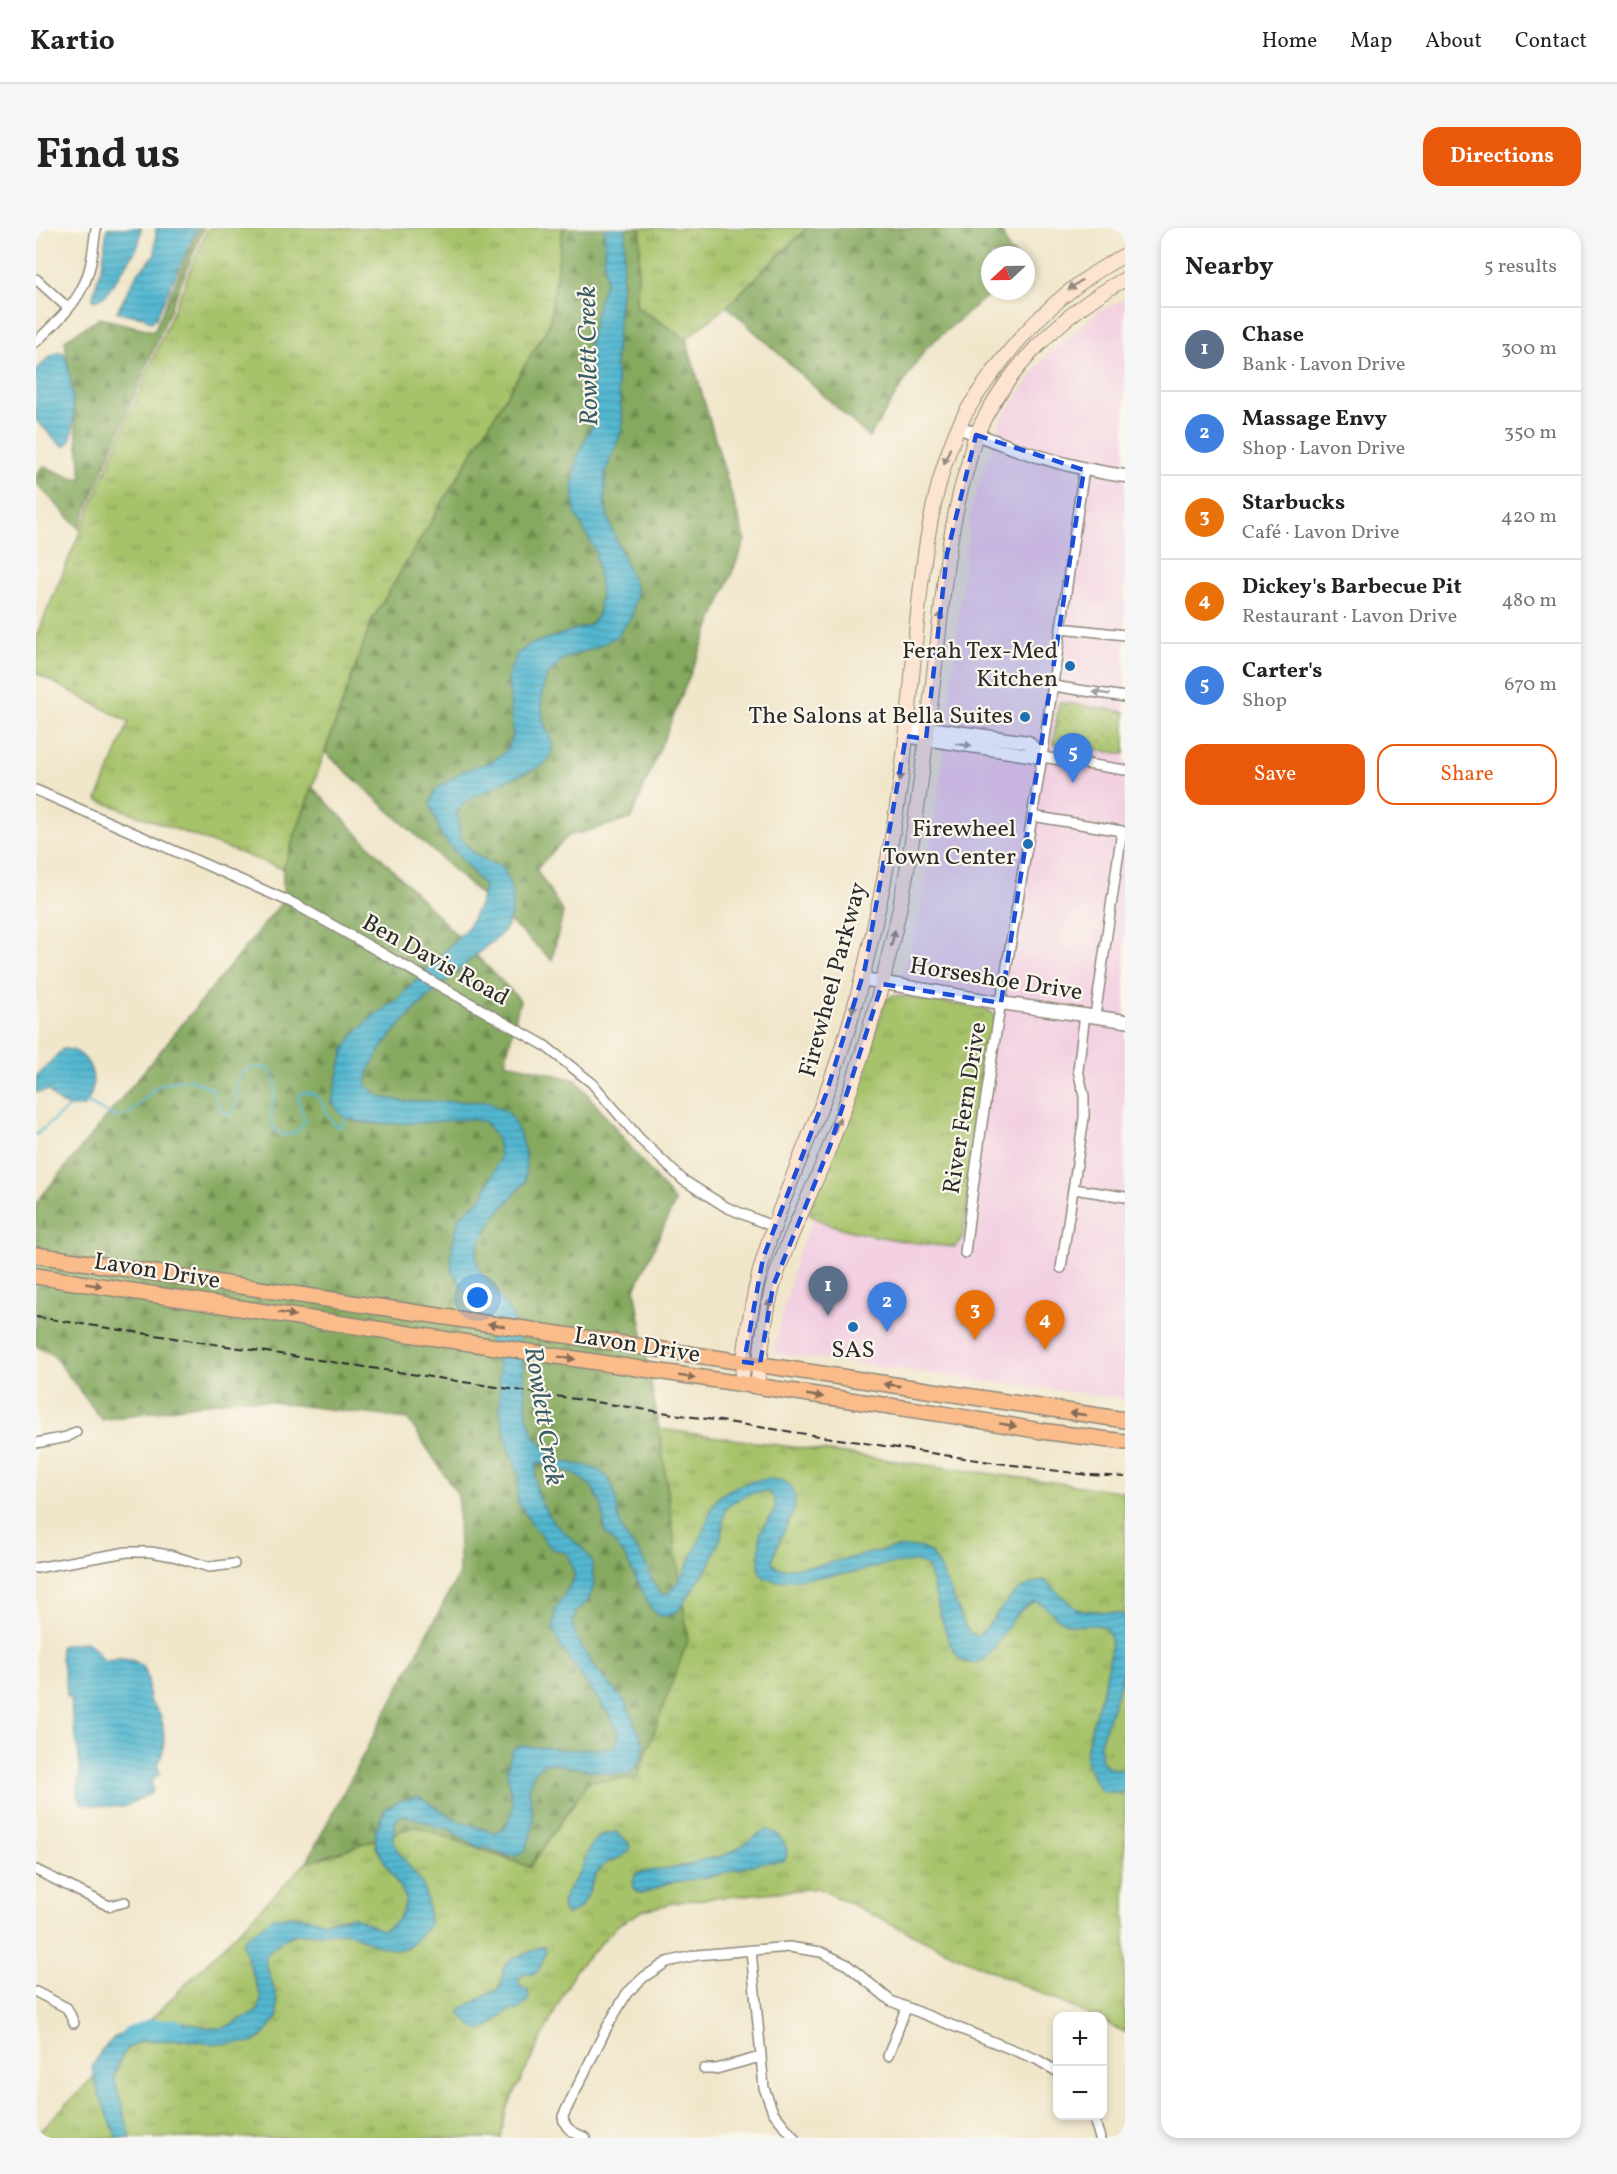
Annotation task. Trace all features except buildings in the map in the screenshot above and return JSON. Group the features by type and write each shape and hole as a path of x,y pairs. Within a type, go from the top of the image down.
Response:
{"main road":[{"name":"Firewheel Parkway","path":"741,1385 754,1292 774,1227 826,1094 862,979 886,873 907,730 921,588 931,521 943,467 958,427 977,394 1004,356 1041,314 1080,282 1125,255"},
{"name":"Firewheel Parkway","path":"758,1387 773,1286 830,1146 871,1026 882,984 908,864 927,733 951,535 959,492 976,435 1006,384 1037,346 1076,310 1125,279"},
{"path":"799,1218 792,1213 791,1209 819,1129 826,1094"},
{"name":"Lavon Drive","path":"36,1255 1125,1420"},
{"name":"Lavon Drive","path":"36,1276 1125,1442"},
{"path":"858,1402 878,1398 935,1404 942,1402 946,1393"}],"street":[{"path":"36,342 68,308 82,288 91,262 96,228"},
{"path":"36,279 68,308"},
{"path":"958,427 1029,454 1084,470 1125,476"},
{"name":"River Fern Drive","path":"965,1253 1001,1003 1053,686 1084,470"},
{"path":"1061,628 1125,635"},
{"path":"1053,686 1125,697"},
{"path":"907,730 1041,757 1125,770"},
{"name":"Ben Davis Road","path":"36,789 295,904 544,1044 580,1072 606,1098 639,1138 683,1180 726,1206 774,1227"},
{"path":"1032,816 1122,831 1113,894 1077,1071 1084,1096 1084,1118 1061,1268"},
{"path":"1113,894 1125,896"},
{"name":"Horseshoe Drive","path":"862,979 1125,1021"},
{"path":"1074,1189 1125,1197"},
{"path":"36,1443 67,1437 76,1432"},
{"path":"36,1568 127,1552 151,1552 173,1556 209,1567 234,1564"},
{"path":"36,1870 109,1906 125,1902"},
{"path":"586,2138 563,2124 563,2116 612,2019 621,2002 635,1984 660,1966 681,1957 789,1947 821,1952 846,1964 881,1994 906,2008 1036,2059 1053,2069"},
{"path":"751,1950 760,2057 767,2098 773,2112 794,2138"},
{"path":"36,1992 67,2008 74,2023"},
{"path":"888,2056 906,2008"},
{"path":"704,2069 716,2069 760,2057"},
{"path":"1095,2120 1100,2138"}],"highlighted area":[{"path":"976,435 1084,470 1001,1003 882,984 830,1146 773,1286 760,1364 744,1362 763,1258 826,1094 865,968 906,736 926,739 947,554"}],"shaded area":[{"name":"Firewheel Town Center","path":"1125,299 1125,1399 773,1353 796,1258 860,1113 920,915 941,774 971,508 1002,418 1045,357 1099,311"}],"green space":[{"path":"199,228 204,228 79,528 36,483 36,475 43,466 72,478 82,478 65,340 100,318 154,331"},
{"path":"208,228 563,228 549,325 372,620 283,869 97,800 129,722 36,673 36,637"},
{"path":"563,228 641,228 636,306 686,339 745,541 631,819 568,836 536,869 563,912 552,960 325,752 372,620 549,325"},
{"path":"641,228 807,228 727,306 686,339 636,307"},
{"path":"807,228 1000,228 1007,246 981,246 982,300 926,348 869,437 727,306"},
{"path":"1059,702 1125,712 1125,754 1053,744"},
{"path":"312,787 520,1000 505,1062 576,1080 675,1202 635,1289 659,1429 688,1640 637,1778 589,1781 530,1867 416,1826 306,1863 459,1574 458,1495 408,1419 240,1398 102,1420 53,1355 36,1346 36,1203 283,901 283,869"},
{"path":"893,995 987,1009 995,1016 962,1240 955,1247 923,1244 854,1231 834,1226 809,1212 869,1054 886,999"},
{"path":"659,1429 1125,1492 1125,2032 1107,2024 1107,2012 1082,2012 945,1950 818,1888 683,1901 644,1910 619,1924 576,1969 506,2110 501,2138 36,2138 36,2135 306,1863 416,1826 530,1867 688,1640"}],"water":[{"path":"107,228 141,228 139,243 105,296 95,301 93,296 103,262"},
{"path":"156,228 197,228 156,318 151,322 144,317 117,312 137,274 155,255"},
{"path":"605,228 626,228 615,366 623,421 621,433 605,473 605,506 612,530 637,591 632,616 618,636 597,647 563,659 546,677 541,697 543,719 553,746 549,759 540,767 507,780 466,801 457,813 464,843 485,860 501,865 505,872 511,887 513,902 510,918 502,933 429,997 394,1033 370,1069 366,1085 380,1097 402,1101 488,1102 509,1113 519,1132 526,1157 525,1182 494,1218 481,1240 476,1254 479,1270 511,1313 521,1344 527,1414 533,1435 557,1461 594,1468 610,1480 623,1532 640,1554 654,1584 662,1594 669,1593 686,1569 717,1499 735,1487 762,1480 786,1483 793,1490 794,1509 772,1561 776,1567 781,1569 820,1565 892,1548 920,1547 931,1553 940,1567 966,1628 976,1637 1020,1589 1045,1580 1076,1609 1122,1614 1125,1620 1125,1669 1100,1743 1101,1760 1109,1768 1125,1770 1125,1792 1101,1791 1086,1758 1091,1728 1108,1670 1110,1638 1102,1626 1067,1623 1035,1601 1014,1618 986,1658 976,1663 965,1662 956,1654 948,1637 927,1566 916,1562 880,1565 862,1571 811,1578 777,1581 765,1578 759,1571 760,1533 776,1508 769,1492 757,1492 745,1496 725,1509 721,1537 710,1564 679,1610 668,1616 658,1616 651,1608 624,1555 605,1532 602,1506 592,1487 573,1472 554,1471 545,1464 537,1463 535,1478 537,1495 553,1522 584,1550 592,1561 594,1586 588,1601 576,1612 572,1625 592,1664 626,1703 645,1747 639,1763 630,1773 611,1774 545,1762 532,1777 529,1785 533,1815 532,1830 525,1851 516,1856 478,1847 447,1828 403,1815 397,1818 394,1829 396,1846 422,1884 428,1905 429,1926 410,1945 399,1950 379,1946 347,1932 296,1934 282,1940 268,1953 265,1960 277,1999 278,2017 262,2037 252,2043 212,2044 185,2040 140,2041 127,2049 119,2062 114,2078 131,2138 117,2138 99,2094 92,2068 101,2051 115,2037 130,2030 183,2022 209,2028 224,2028 258,2011 261,1998 242,1943 245,1938 273,1917 301,1916 324,1922 353,1916 381,1930 395,1922 403,1909 406,1898 376,1847 376,1830 385,1809 397,1802 418,1796 459,1821 495,1833 506,1827 513,1807 507,1770 512,1750 520,1746 570,1750 614,1748 619,1734 610,1716 561,1648 553,1627 555,1610 575,1577 568,1554 551,1548 531,1523 517,1500 519,1475 509,1451 500,1410 499,1367 481,1315 452,1271 451,1251 459,1217 482,1198 500,1157 497,1139 485,1122 472,1119 371,1123 344,1117 332,1102 344,1051 352,1037 372,1017 398,999 468,927 481,901 484,886 441,835 430,804 435,790 463,771 493,761 507,750 513,735 508,675 517,654 531,644 590,625 598,615 601,592 595,550 575,513 573,482 578,455 596,417 589,346 598,304 606,281"},
{"path":"60,352 64,353 67,361 73,401 73,429 66,446 61,445 36,420 36,370 51,356"},
{"path":"63,1049 81,1055 91,1070 92,1089 84,1106 73,1107 64,1104 49,1091 36,1092 37,1076"},
{"path":"83,1642 91,1645 105,1661 126,1659 143,1667 148,1681 149,1700 162,1720 163,1748 157,1765 160,1774 151,1782 153,1792 123,1807 82,1804 79,1796 79,1753 71,1699 67,1697 60,1646"},
{"path":"766,1830 780,1837 786,1846 784,1861 760,1863 710,1877 668,1883 644,1893 639,1893 634,1888 633,1880 637,1873 689,1865 729,1854"},
{"path":"616,1832 629,1843 630,1851 609,1862 598,1871 584,1903 574,1912 566,1915 563,1910 564,1898 580,1872 591,1845 602,1835"},
{"path":"543,1945 546,1952 540,1969 534,1973 524,1974 518,1980 521,1988 527,1989 529,1999 519,2010 505,2013 489,2028 480,2031 463,2018 460,2013 461,2009 497,1990 502,1983 503,1968 514,1957 520,1957"}],"waterway":[{"path":"87,1103 115,1117 128,1115 160,1084 190,1079 213,1089 219,1107 226,1115 234,1111 240,1077 249,1068 258,1067 269,1069 275,1079 271,1118 276,1130 282,1134 294,1133 305,1121 298,1099 301,1093 316,1096 338,1127 349,1116"},
{"path":"36,1135 70,1106"},
{"name":"Rowlett Creek","path":"128,2035 149,2026 176,2026"}],"railway":[{"path":"36,1317 990,1462 1089,1475 1125,1477"}],"place":[{"name":"Ferah Tex-Med Kitchen","path":"1070,666"},
{"name":"The Salons at Bella Suites","path":"1025,717"},
{"name":"Carter's","path":"1073,783"},
{"name":"Firewheel Town Center","path":"1028,844"},
{"name":"Chase","path":"828,1316"},
{"name":"SAS","path":"853,1327"},
{"name":"Massage Envy","path":"887,1332"},
{"name":"Starbucks","path":"975,1340"},
{"name":"Dickey's Barbecue Pit","path":"1045,1350"}]}
